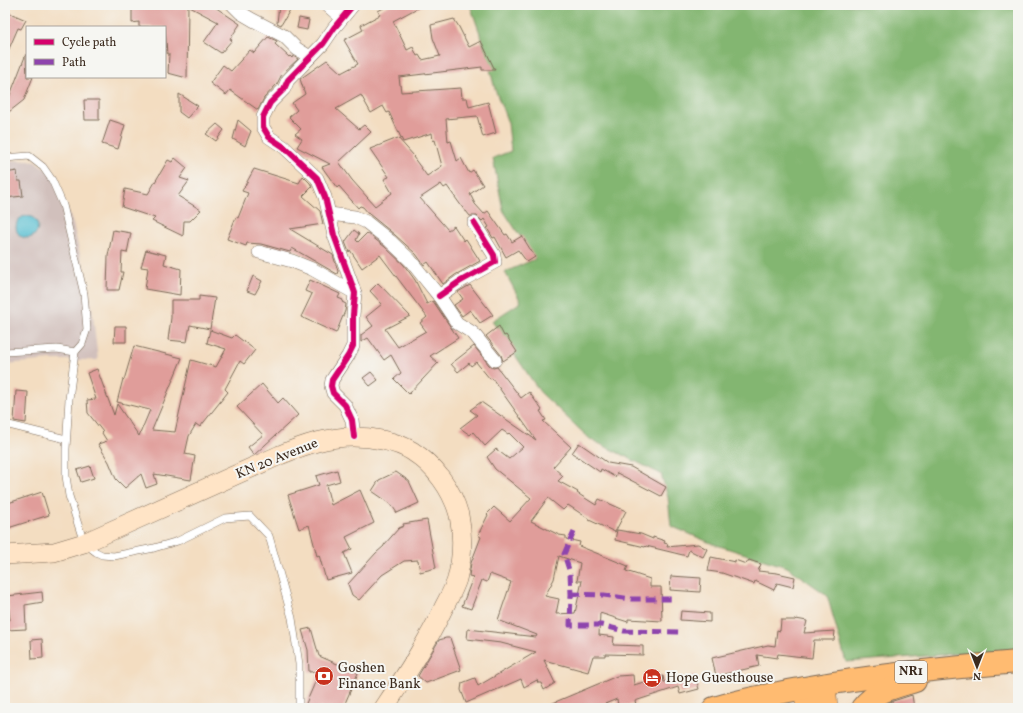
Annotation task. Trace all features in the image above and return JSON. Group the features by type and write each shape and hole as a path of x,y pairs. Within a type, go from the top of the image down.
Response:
{"highway":[{"name":"NR1","path":"714,708 816,696 1018,662"},
{"name":"NR1","path":"816,696 930,670 1018,662"},
{"path":"862,708 868,700 881,692 923,679"}],"main road":[{"name":"KN 20 Avenue","path":"5,555 54,552 84,543 303,445 324,440 354,437 380,440 402,446 411,450 430,465 450,492 459,515 461,529 460,558 454,588 435,626 384,708"}],"street":[{"path":"233,5 241,13 284,36 297,49 310,57"},
{"path":"327,5 342,18"},
{"path":"353,5 323,44 288,80 284,89 270,103 263,117 263,126 269,137 284,147 317,178 324,197 334,235 355,293 353,346 332,380 331,386 333,393 345,405 352,420 354,437"},
{"path":"329,214 355,216 366,222 390,241 410,260 439,296 457,323 473,333 495,360"},
{"path":"439,296 459,282 494,262 494,255 474,223"},
{"path":"259,252 292,261 312,269 355,293"}],"lane":[{"path":"5,158 29,156 43,167 52,180 63,205 84,294 87,329 82,344 75,352 66,439 66,476 69,496 84,543 102,555 114,556 154,548 178,541 225,518 250,516 269,536 292,618 298,664 299,708"},
{"path":"5,352 57,349 75,352"},
{"path":"5,424 66,439"}],"shaded area":[{"path":"5,160 34,161 54,174 73,224 92,307 98,360 51,360 5,364"}],"green space":[{"path":"470,5 1018,5 1018,649 846,662 827,595 787,567 713,544 671,526 668,497 661,474 590,439 540,392 492,321 521,302 505,272 535,259 503,210 493,158 511,151 508,123 495,89 483,42"}],"water":[{"path":"27,216 35,219 38,227 35,235 27,238 19,235 16,227 19,219"}],"building":[{"path":"132,5 212,5 240,24 230,39 232,40 221,53 204,42 218,22 188,6 187,78 168,73 169,54 167,54 166,26 139,26 139,22 132,23"},
{"path":"279,5 293,5 281,25 277,23"},
{"path":"389,5 423,5 393,21 407,50 413,47 417,56 419,55 422,60 440,56 433,38 431,25 454,19 469,47 481,41 495,70 482,70 482,67 399,77 401,92 461,88 462,98 467,98 469,107 488,102 496,133 483,137 477,116 446,119 448,142 451,141 457,161 461,158 469,173 473,170 483,185 470,194 475,204 484,214 488,211 505,235 507,234 512,242 522,236 535,257 527,262 518,250 506,257 495,237 493,238 487,228 489,227 484,219 482,221 477,216 470,216 447,186 444,188 441,184 420,198 448,230 454,226 464,241 466,239 480,261 455,275 443,284 428,262 424,265 416,254 395,235 369,214 363,207 360,206 358,208 339,186 337,188 322,167 330,164 297,147 302,139 295,134 301,129 289,117 297,110 292,103 305,94 300,79 327,60 341,73 358,64 344,40 363,30 361,25 380,15 378,11","holes":["361,95 371,113 383,106 387,113 389,112 403,142 432,133 433,141 435,140 442,166 427,176 413,157 414,156 398,138 370,149 389,177 384,179 392,193 375,206 352,180 339,162 371,132 364,125 359,129 336,109"]},
{"path":"5,11 26,20 21,29 18,28 5,58"},
{"path":"299,18 309,20 307,30 297,28"},
{"path":"268,37 277,41 275,44 289,57 290,56 292,58 293,56 298,59 282,74 277,84 264,98 258,110 230,90 226,95 210,83 223,65 231,71 250,50 254,53"},
{"path":"26,54 26,78 33,78 24,100 5,115 5,108"},
{"path":"179,94 198,106 187,118 179,112"},
{"path":"84,100 99,100 99,120 85,120"},
{"path":"110,120 125,125 118,149 102,144"},
{"path":"238,120 251,131 245,146 233,139"},
{"path":"217,124 224,130 216,141 206,134"},
{"path":"175,158 187,168 180,178 189,181 178,196 201,210 190,221 184,221 183,236 152,221 155,218 122,207 125,189 148,194 168,160 172,162"},
{"path":"254,169 299,183 303,176 310,183 312,187 303,196 320,211 323,224 290,229 333,255 338,271 337,274 292,248 290,252 261,244 247,243 246,246 227,239 236,217 238,218 248,193 242,191"},
{"path":"17,171 18,181 21,181 23,196 5,198 5,173"},
{"path":"113,230 131,233 127,253 122,252 121,272 123,272 119,290 107,290 108,256"},
{"path":"354,230 359,234 356,240 358,242 367,233 404,265 415,280 427,304 433,301 458,338 430,356 438,363 409,394 394,379 401,373 391,355 384,360 368,338 361,342 361,335 373,326 366,317 382,304 370,291 378,283 410,316 385,329 398,347 426,331 420,323 427,317 380,255 362,268 350,250 349,252 345,242"},
{"path":"146,250 166,255 164,264 181,269 180,295 145,289 148,268 141,267"},
{"path":"253,276 262,281 255,294 247,291"},
{"path":"310,280 340,294 338,298 343,300 342,302 346,304 345,311 336,333 301,317 312,294 305,291"},
{"path":"470,285 493,315 480,323 470,310 462,316 454,305 463,299 458,292"},
{"path":"199,296 215,298 210,329 190,325 187,342 168,340 171,318 171,300 199,300"},
{"path":"115,326 126,326 126,342 114,342"},
{"path":"499,326 504,336 506,335 517,352 503,361 501,355 486,336"},
{"path":"210,330 232,338 235,335 255,350 244,364 240,361 225,389 228,392 200,427 196,424 189,436 185,454 195,456 191,480 154,474 157,484 146,488 141,474 125,488 116,479 109,462 98,444 107,441 102,433 103,432 88,413 87,400 96,399 87,373 97,369 114,415 117,404 139,436 150,410 117,402 134,346 182,358 152,430 175,432 191,360 216,367 226,349 207,343"},
{"path":"474,346 489,365 493,368 497,367 521,398 529,392 542,410 540,411 546,420 543,421 571,447 553,467 563,476 558,481 578,492 577,493 596,505 599,499 626,511 615,532 589,520 568,505 563,510 548,498 531,521 559,535 566,536 566,539 580,542 579,546 628,566 626,571 650,579 650,587 661,587 662,621 628,619 628,622 600,613 599,635 614,637 613,645 643,646 643,655 605,654 605,656 593,656 588,672 544,660 555,683 544,690 541,683 538,683 537,680 524,687 521,679 466,703 461,690 462,683 475,678 478,686 536,652 501,643 467,639 468,629 536,637 537,635 498,620 511,582 490,574 487,582 482,580 471,609 462,606 473,577 469,576 471,563 481,537 478,535 488,515 487,514 494,507 510,521 531,498 495,469 487,457 496,449 509,459 523,447 509,433 508,434 502,430 485,446 473,432 470,435 460,428 477,415 470,410 481,402 536,440 492,378 490,379 476,362 471,366 469,363 458,372 451,364","holes":["559,556 580,563 577,581 582,581 575,613 556,614 559,599 545,596 554,579"]},
{"path":"371,372 378,380 370,386 363,378"},
{"path":"262,384 278,403 283,398 298,415 254,455 248,447 263,435 237,407"},
{"path":"16,391 28,392 26,423 14,421"},
{"path":"579,443 608,463 631,467 666,487 661,496 617,473 615,477 601,469 600,472 572,453"},
{"path":"90,466 94,478 81,482 77,470"},
{"path":"337,470 340,481 326,485 331,505 360,490 374,523 346,537 352,549 344,553 352,573 326,580 319,555 317,556 309,525 299,529 288,495 319,485 316,476"},
{"path":"396,472 409,481 419,503 397,513 391,504 372,491 379,480"},
{"path":"42,492 49,515 5,529 5,504"},
{"path":"427,520 436,568 420,572 418,560 404,561 382,575 359,600 352,595 348,584 399,528 404,526 403,524"},
{"path":"617,530 641,534 653,539 653,537 665,541 664,543 668,544 667,547 698,544 707,549 703,557 689,550 687,556 615,540"},
{"path":"711,557 735,562 735,560 746,564 749,560 761,564 758,571 795,577 793,587 777,583 774,590 755,581 754,584 722,573 708,571"},
{"path":"671,576 701,578 700,592 670,590"},
{"path":"42,592 43,602 25,605 26,629 6,630 5,620 10,620 7,596"},
{"path":"681,611 710,613 710,622 680,620"},
{"path":"796,619 807,621 804,633 835,631 834,640 814,640 812,658 778,654 777,658 757,655 759,666 716,676 712,658 768,645 775,646 777,630 780,631 781,620"},
{"path":"311,628 319,656 358,673 343,708 304,708 320,671 309,672 308,650 302,630"},
{"path":"450,638 461,670 426,683 418,676 439,640"},
{"path":"42,639 43,658 32,659 31,640"},
{"path":"633,675 634,685 663,676 664,682 677,682 676,680 695,675 699,689 680,694 678,687 635,701 636,704 618,706 617,699 595,708 541,708 617,676"},
{"path":"912,695 914,708 891,708 890,702"}],"marked path":[{"path":"574,532 564,554 570,573 570,625 601,625 624,631 680,632"},
{"path":"571,594 604,595 631,599 675,599"}],"cycle path":[{"path":"353,5 323,44 288,80 284,89 270,103 263,117 263,127 269,137 284,147 317,178 325,197 334,235 355,293 353,346 332,380 331,386 333,393 345,405 352,420 354,437"},
{"path":"439,296 459,282 495,262 494,255 474,223"}],"place":[{"name":"Goshen Finance Bank","path":"324,676"},
{"name":"Hope Guesthouse","path":"652,678"}]}
